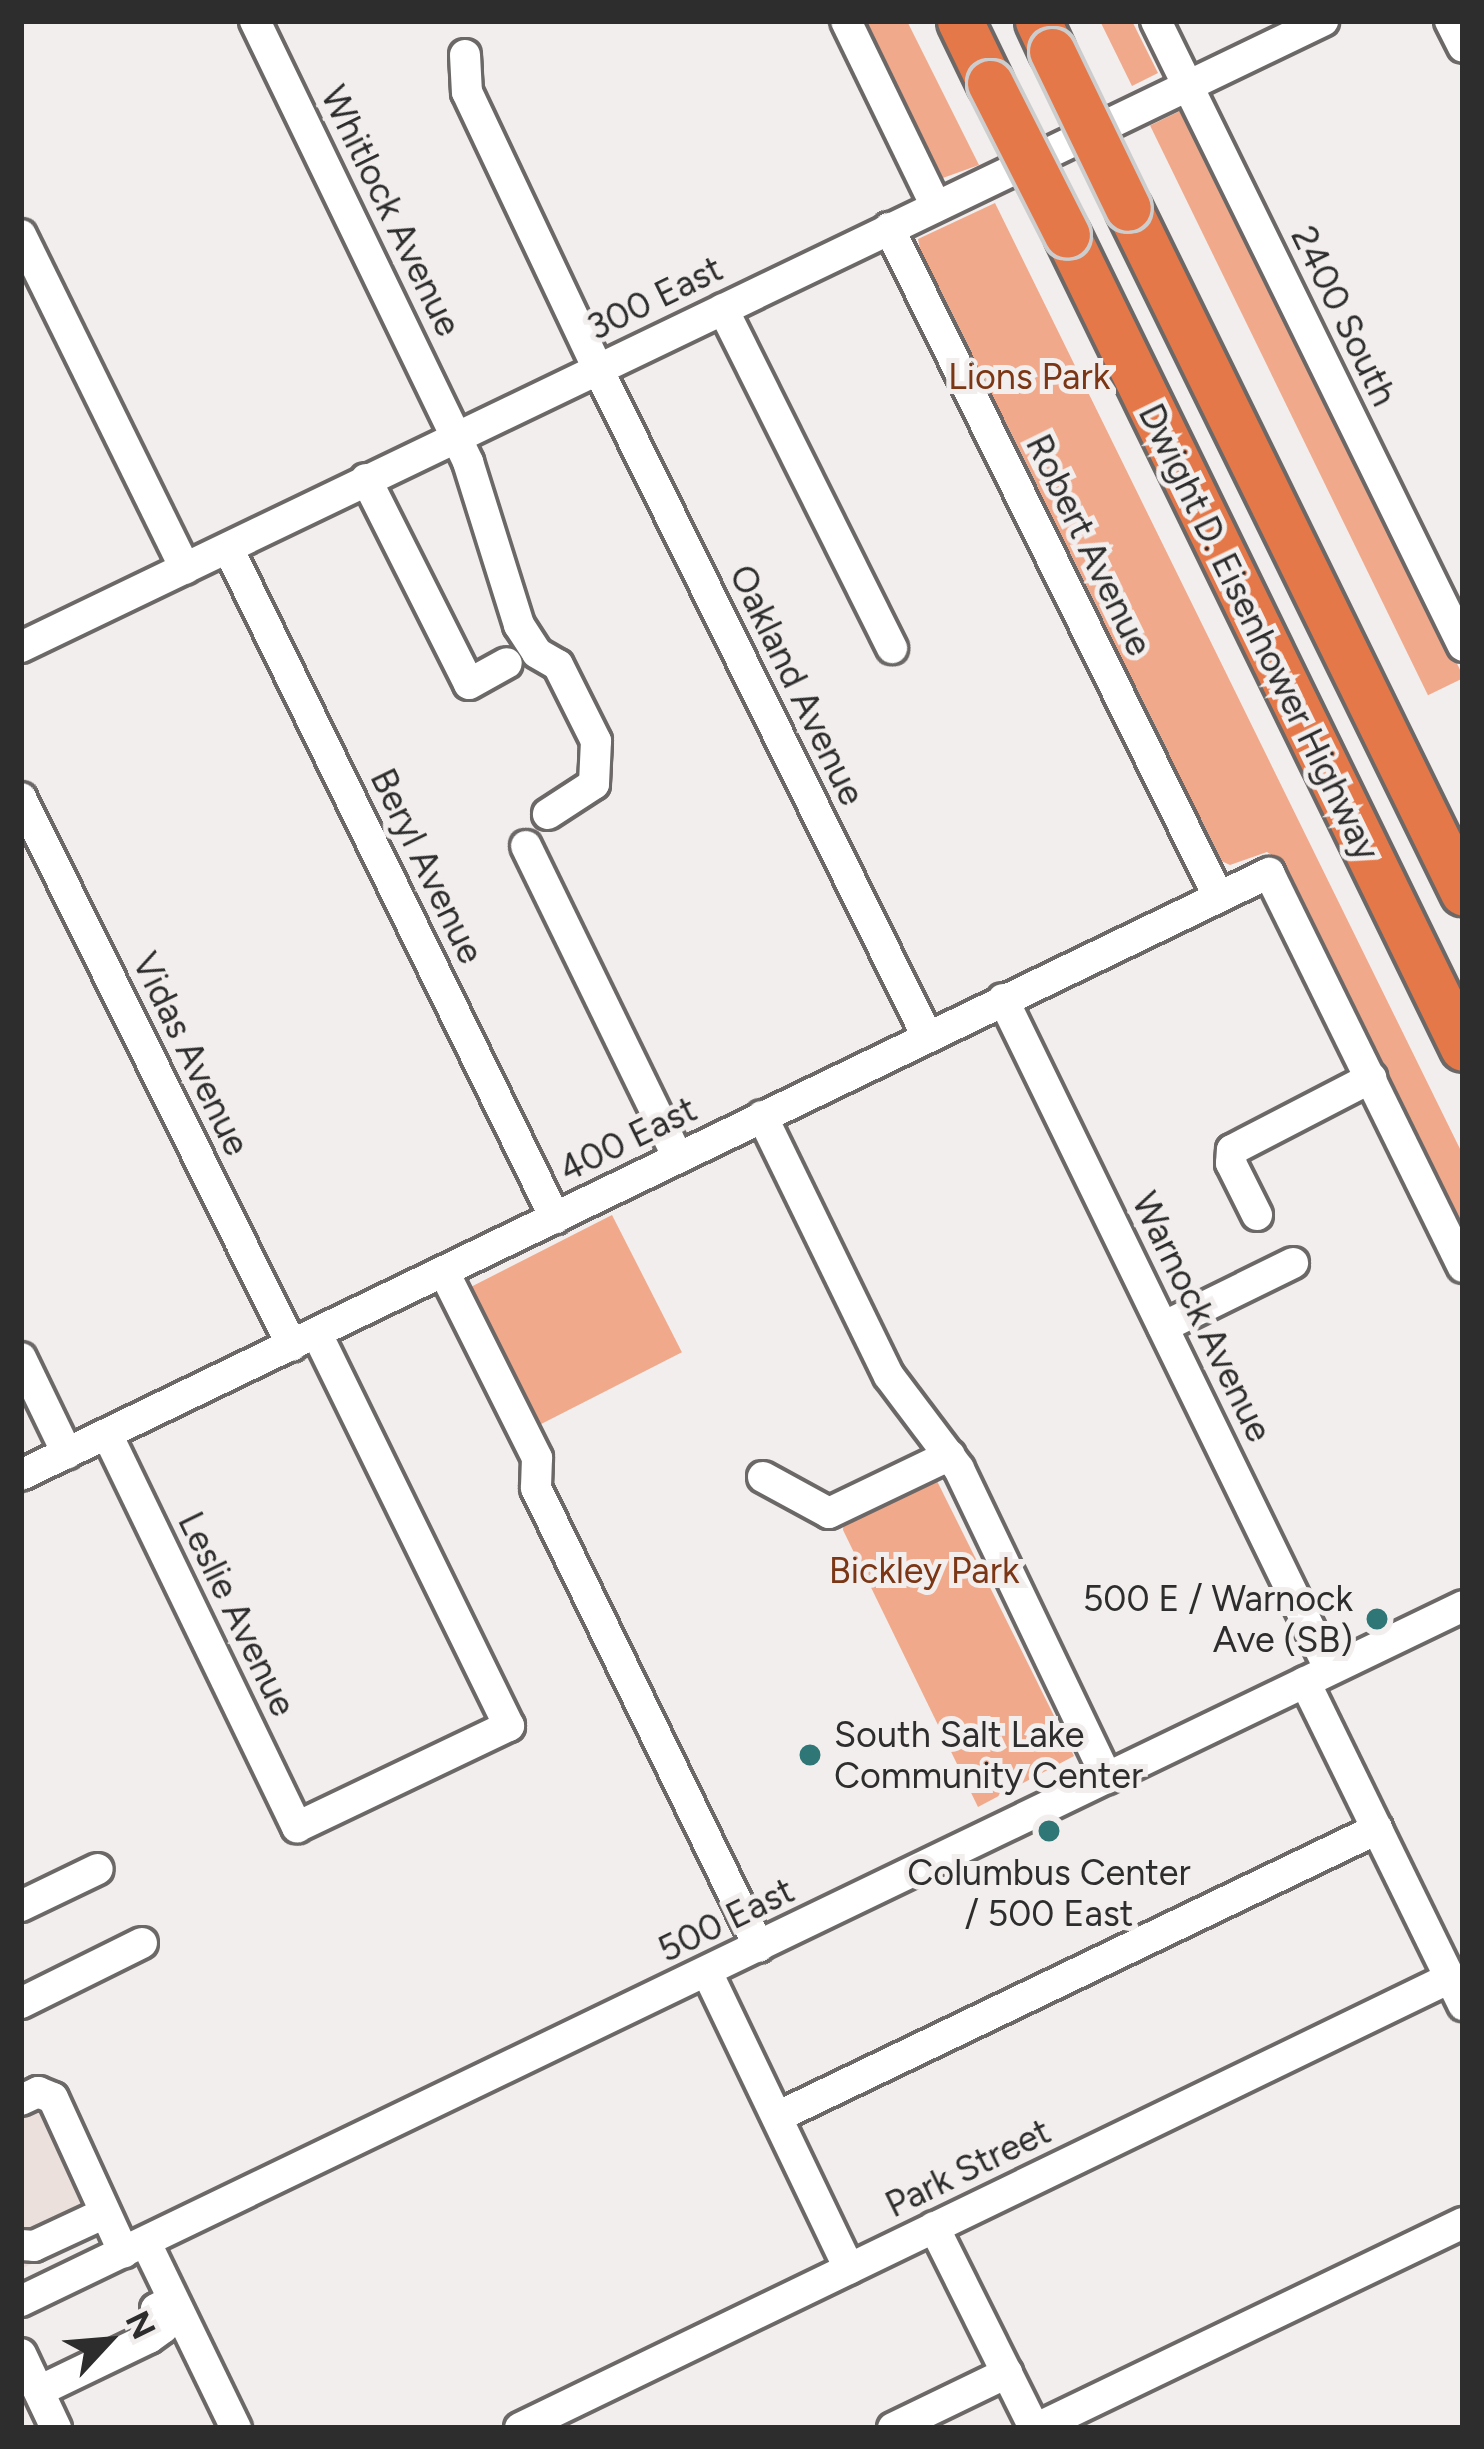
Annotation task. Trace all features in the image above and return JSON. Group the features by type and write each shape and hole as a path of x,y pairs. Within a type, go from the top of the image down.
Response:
{"highway":[{"name":"Dwight D. Eisenhower Highway","path":"960,21 1463,1048"},
{"name":"Dwight D. Eisenhower Highway","path":"1045,36 1463,892"}],"street":[{"name":"Whitlock Avenue","path":"255,21 475,479 519,625 538,653 558,665 596,740 594,784 548,814"},
{"path":"846,21 936,206"},
{"name":"2400 South","path":"1156,21 1463,646"},
{"name":"300 East","path":"21,647 1323,21"},
{"path":"1450,21 1463,47"},
{"name":"Oakland Avenue","path":"465,55 467,92 927,1036"},
{"name":"Robert Avenue","path":"889,228 1218,896"},
{"path":"21,235 184,569"},
{"path":"723,309 892,648"},
{"path":"366,479 469,684 507,663"},
{"name":"Beryl Avenue","path":"228,548 555,1218"},
{"name":"Vidas Avenue","path":"21,798 509,1726 297,1827"},
{"path":"526,846 677,1157"},
{"name":"400 East","path":"21,1475 1269,873 1370,1078"},
{"name":"Warnock Avenue","path":"1004,999 1163,1327 1318,1676 1377,1829 1456,1991"},
{"path":"1257,1215 1231,1162 1232,1150 1370,1078 1463,1267"},
{"path":"762,1116 890,1376 950,1455 1108,1778"},
{"path":"1163,1327 1293,1263"},
{"path":"444,1272 537,1458 536,1488 759,1947"},
{"path":"21,1358 67,1453"},
{"name":"Leslie Avenue","path":"107,1434 297,1827"},
{"path":"763,1477 829,1513 950,1455"},
{"name":"500 East","path":"21,2301 1463,1606"},
{"path":"777,2117 1377,1829"},
{"path":"21,1906 98,1869"},
{"path":"21,2003 142,1943"},
{"path":"706,1972 849,2269"},
{"name":"Park Street","path":"520,2428 934,2227 1456,1991"},
{"path":"34,2096 105,2213 173,2300 236,2428"},
{"path":"21,2245 34,2246 105,2213"},
{"path":"934,2227 1036,2428 1463,2223"},
{"path":"39,2391 163,2328 156,2309 173,2300"},
{"path":"21,2354 56,2428"},
{"path":"893,2428 1006,2373"}],"shaded area":[{"path":"56,2082 120,2222 21,2269 21,2098"}],"green space":[{"path":"863,21 907,21 979,165 940,179"},
{"path":"1100,21 1132,21 1158,73 1132,86"},
{"path":"1186,108 1463,676 1428,695 1150,126"},
{"name":"Lions Park","path":"995,203 1463,1155 1463,1229 1284,864 1267,852 1230,865 1215,858 923,265 918,239"},
{"path":"612,1215 682,1352 536,1427 466,1289"},
{"name":"Bickley Park","path":"935,1477 1074,1756 978,1807 843,1530 844,1520"}],"place":[{"name":"500 E / Warnock Ave (SB)","path":"1377,1619"},
{"name":"South Salt Lake Community Center","path":"810,1755"},
{"name":"Columbus Center / 500 East","path":"1049,1831"}]}
